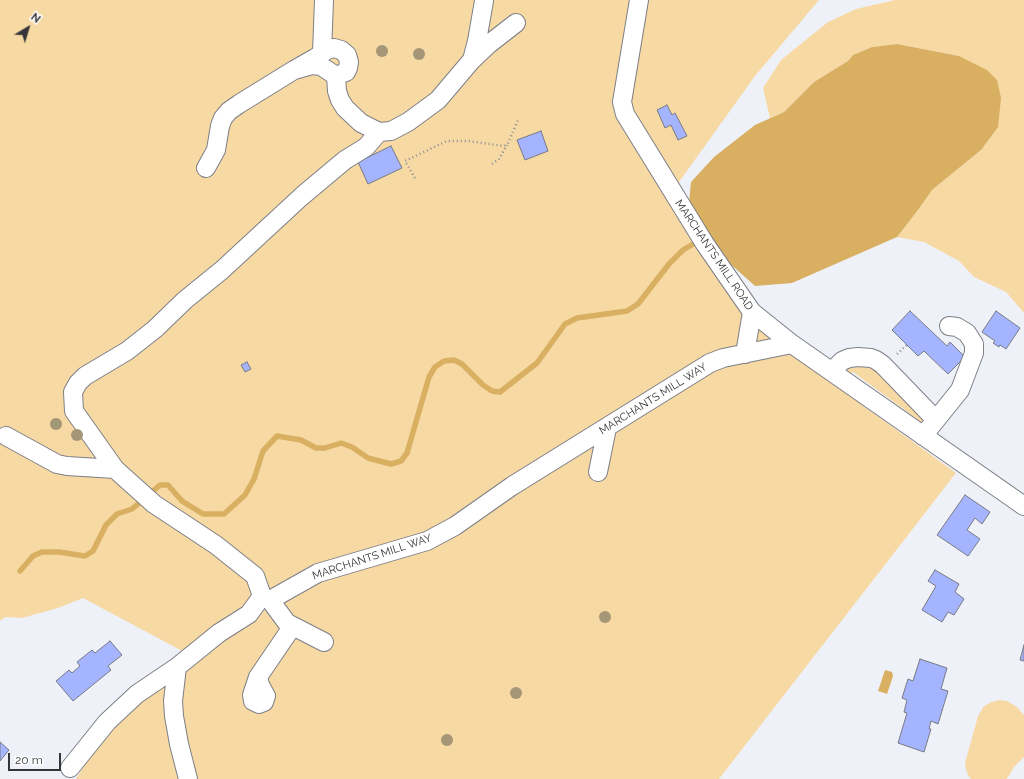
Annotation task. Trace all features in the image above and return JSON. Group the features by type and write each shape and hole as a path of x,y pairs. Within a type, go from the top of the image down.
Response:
{"street":[{"path":"322,53 324,0"},
{"name":"MARCHANTS MILL ROAD","path":"639,0 622,102 623,109 701,237 752,312 792,344 1024,506"},
{"path":"471,61 477,41 484,1"},
{"path":"336,76 337,91 345,108 361,123 379,132 391,131 408,122 438,100 471,61 489,44 516,23"},
{"path":"206,168 216,150 220,126 229,111 327,50 334,48 341,50 347,55 349,62 348,68 342,74 336,76"},
{"path":"294,70 312,65 321,66 336,76"},
{"path":"324,642 286,623 266,598 256,576 216,545 148,499 115,469 74,411 73,392 78,383 85,376 127,351 155,329 185,300 222,270 302,196 345,160 366,147 379,132"},
{"path":"745,354 752,312"},
{"path":"923,436 962,386 974,353 974,344 967,333 958,327 949,326"},
{"name":"MARCHANTS MILL WAY","path":"70,768 107,722 137,694 177,667 219,633 249,614 266,598 318,573 427,541 456,526 512,486 607,428 710,362 792,344"},
{"path":"832,371 842,361 849,358 858,357 876,360 883,365 936,420"},
{"path":"598,472 607,428"},
{"path":"6,436 56,464 115,469"},
{"path":"258,677 292,627"},
{"path":"177,667 173,700 174,716 178,744 188,779"}],"path":[{"path":"492,164 499,159 519,118"},
{"path":"415,178 405,161 447,141 468,141 499,146 504,146 508,143"}],"shaded area":[{"path":"0,0 819,0 755,76 679,182 701,229 750,303 791,336 814,370 956,473 719,779 76,779 119,709 184,652 83,598 58,608 22,618 5,617 0,621"},
{"path":"895,0 1024,0 1024,313 1006,292 974,277 959,261 924,242 897,237 932,190 981,150 959,56 897,44 872,47 853,55 848,61 814,82 784,112 770,118 763,88 781,60 828,22 856,9"},
{"path":"897,44 959,56 987,70 997,80 1001,98 998,127 981,150 932,190 897,237 792,283 755,286 727,261 689,202 691,182 714,157 755,125 784,112 814,82 848,61 853,55 872,47"},
{"path":"852,364 873,367 923,418 923,421 918,425 917,419 853,372 850,374 847,372 848,368"},
{"path":"885,670 892,672 893,676 887,694 878,691"},
{"path":"999,700 1007,701 1017,707 1024,715 1024,757 1014,767 1006,779 971,779 967,773 965,763 978,716 984,706"}],"building":[{"path":"667,105 672,115 675,113 687,136 678,140 671,125 665,128 657,110"},
{"path":"541,131 548,151 525,160 517,140"},
{"path":"391,146 402,168 368,184 358,162"},
{"path":"910,311 947,346 950,342 965,357 948,374 924,351 918,356 892,330"},
{"path":"996,311 1020,328 1006,349 993,343 995,341 982,332"},
{"path":"247,362 251,369 245,372 241,365"},
{"path":"965,495 990,512 982,524 975,518 967,530 980,539 968,556 937,535"},
{"path":"935,570 959,584 955,592 964,599 954,615 948,612 942,622 922,610 936,586 928,581"},
{"path":"110,641 122,655 108,666 111,670 73,701 56,681 69,670 72,673 80,666 77,662 92,650 95,653"},
{"path":"1024,645 1024,661 1020,660"},
{"path":"920,659 947,668 941,689 948,691 938,724 931,721 929,729 931,729 924,752 898,743 907,713 904,712 907,700 902,698 908,679 913,681"},
{"path":"0,742 9,750 0,761"}],"waterway":[{"path":"20,571 33,556 42,552 59,552 85,556 93,551 106,525 117,514 132,509 160,485 168,485 182,501 203,514 224,514 245,495 254,479 263,451 277,436 301,440 316,448 325,448 341,443 352,447 368,458 391,464 401,461 407,453 429,377 435,367 444,361 454,360 462,364 483,385 492,391 500,392 537,363 565,324 577,318 627,311 638,304 669,264 683,250 700,240"}]}
